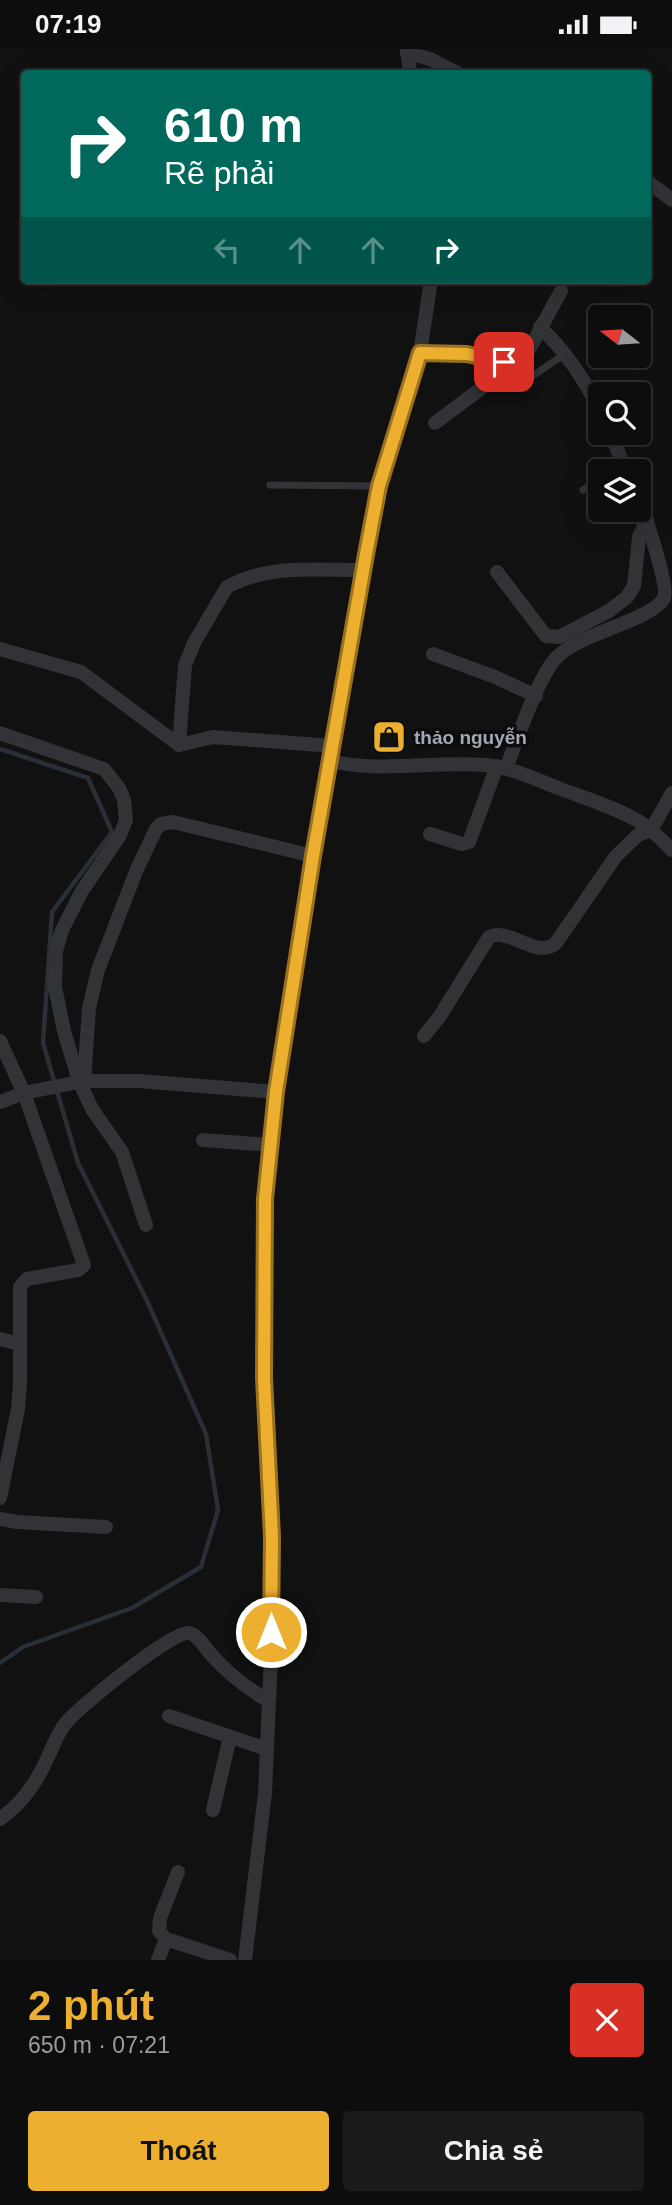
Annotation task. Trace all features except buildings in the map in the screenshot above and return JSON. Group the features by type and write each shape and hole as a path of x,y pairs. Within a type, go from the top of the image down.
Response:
{"street":[{"path":"410,70 407,51 451,70"},
{"path":"651,184 672,199"},
{"path":"245,1960 265,1793 269,1702 272,1537 264,1337 265,1199 276,1092 313,856 379,486 420,353 430,284"},
{"path":"435,423 515,363 522,361 561,291"},
{"path":"540,327 566,353 588,388"},
{"path":"420,353 467,354 515,363"},
{"path":"497,572 546,636 559,637 609,611 627,597 634,586 639,537 646,522"},
{"path":"430,834 462,844 469,842 501,767 550,667 567,649 642,615 661,602 663,583 647,522"},
{"path":"179,745 185,665 195,641 227,587 279,571 363,570"},
{"path":"0,649 81,672 179,745"},
{"path":"433,654 495,677 536,696"},
{"path":"0,733 104,769 119,788 124,800 126,820 120,835 70,911 56,951 54,968 58,1007 77,1082 92,1109 122,1151 146,1225"},
{"path":"179,745 202,738 226,737 333,746"},
{"path":"330,761 370,767 459,764 501,767 594,801 634,819 651,830 672,850"},
{"path":"424,1036 440,1016 489,937 499,934 542,948 551,947 616,856 638,835 651,830 672,793"},
{"path":"77,1082 98,971 136,869 161,824 173,821 313,856"},
{"path":"0,1041 30,1092 84,1265 78,1270 27,1279 23,1281 19,1291 18,1409 0,1498"},
{"path":"0,1102 30,1092 77,1082 139,1081 276,1092"},
{"path":"203,1140 271,1145"},
{"path":"0,1339 20,1344"},
{"path":"0,1519 106,1527"},
{"path":"0,1595 36,1597"},
{"path":"0,1819 18,1805 35,1784 60,1731 72,1715 155,1649 181,1634 189,1633 197,1637 231,1675 269,1702"},
{"path":"169,1716 267,1749"},
{"path":"213,1810 230,1737"},
{"path":"177,1872 160,1918 159,1931 166,1940 230,1960"},
{"path":"158,1960 166,1940"}],"lane":[{"path":"531,377 566,353"},
{"path":"270,485 379,486"},
{"path":"583,490 588,486"}],"waterway":[{"path":"0,749 88,778 112,832 52,912 43,1043 78,1163 148,1303 206,1434 218,1510 201,1567 132,1608 23,1647 0,1663"}],"place":[{"name":"thảo nguyễn","path":"389,737"}],"route":[{"path":"271,1632 272,1537 264,1378 265,1199 276,1092 313,856 363,570 379,486 420,353 467,354 504,362"}]}
